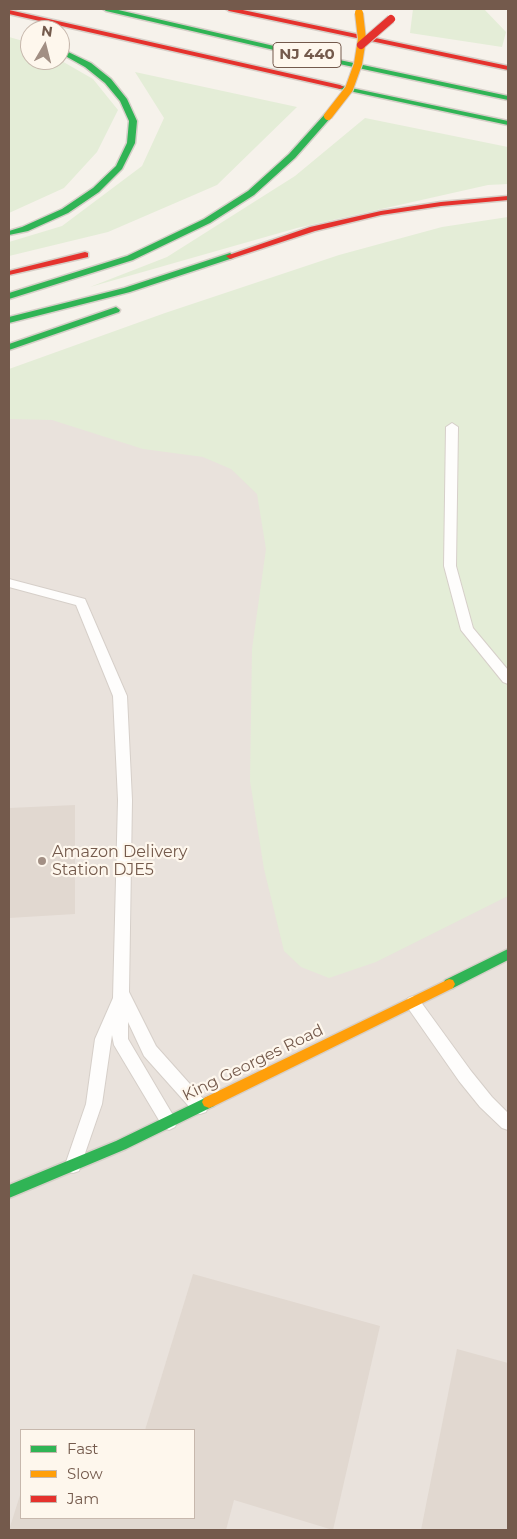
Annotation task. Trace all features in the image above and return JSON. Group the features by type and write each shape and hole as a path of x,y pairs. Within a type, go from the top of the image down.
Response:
{"main road":[{"name":"NJ 440","path":"106,9 274,48 508,98"},
{"path":"229,9 508,68"},
{"path":"9,296 130,258 207,221 251,193 292,156 328,116 349,89 358,64 361,45 359,11"},
{"name":"NJ 440","path":"9,12 315,82 508,123"},
{"path":"361,45 385,26 391,14"},
{"path":"9,233 25,229 65,211 96,190 119,167 131,143 133,121 124,101 108,81 88,65 70,55"},
{"path":"214,203 292,156"},
{"path":"9,320 127,290 312,229 381,214 441,204 508,198"},
{"path":"243,264 384,220 482,200"},
{"path":"9,273 32,269 97,251"},
{"path":"9,347 126,306"},
{"name":"King Georges Road","path":"9,1192 73,1166 169,1122 413,1003 508,954"}],"lane":[{"path":"452,427 450,566 467,630 508,679"},
{"path":"9,583 81,602 120,696 125,800 120,1040 169,1122"},
{"path":"121,993 150,1051 200,1107"},
{"path":"73,1166 94,1104 103,1039 121,993"},
{"path":"413,1003 465,1076 486,1102 508,1123"}],"shaded area":[{"path":"508,228 508,1530 9,1530 9,389"}],"green space":[{"path":"413,9 484,9 506,32 502,47 410,33"},
{"path":"9,37 20,40 20,70 70,70 70,66 93,79 118,110 97,152 64,188 9,213"},
{"path":"135,72 297,107 217,185 108,232 9,256 9,242 62,226 142,166 164,118"},
{"path":"365,118 508,147 508,184 488,185 297,228 90,287 167,257 295,176"},
{"path":"508,217 508,896 376,962 329,978 301,967 284,951 264,869 250,781 252,649 266,549 257,494 231,469 203,457 143,449 52,420 9,419 9,369 165,313 339,255 442,227"}],"building":[{"name":"Amazon Delivery Station DJE5","path":"75,805 75,914 9,918 9,808"},
{"path":"193,1274 380,1326 333,1530 234,1500 226,1530 9,1530 20,1495 20,1519 195,1519 195,1429 145,1429"},
{"path":"457,1349 508,1363 508,1530 421,1530"}],"traffic: fast":[{"path":"106,9 274,48 508,98"},
{"path":"9,233 25,229 65,211 96,190 119,167 131,143 133,121 124,101 108,81 88,65 70,55"},
{"path":"340,87 508,123"},
{"path":"9,296 130,258 207,221 251,193 292,156 328,116"},
{"path":"9,320 127,290 230,256"},
{"path":"9,347 116,310"},
{"path":"449,984 508,954"},
{"path":"9,1192 121,1145 209,1102"}],"traffic: slow":[{"path":"328,116 349,89 358,64 362,39 359,13"},
{"path":"209,1102 449,984"}],"traffic: jam":[{"path":"229,9 508,68"},
{"path":"9,12 340,87"},
{"path":"361,45 391,19"},
{"path":"230,256 313,229 381,213 441,204 508,198"},
{"path":"9,273 85,255"}],"place":[{"name":"Amazon Delivery Station DJE5","path":"42,861"}]}
